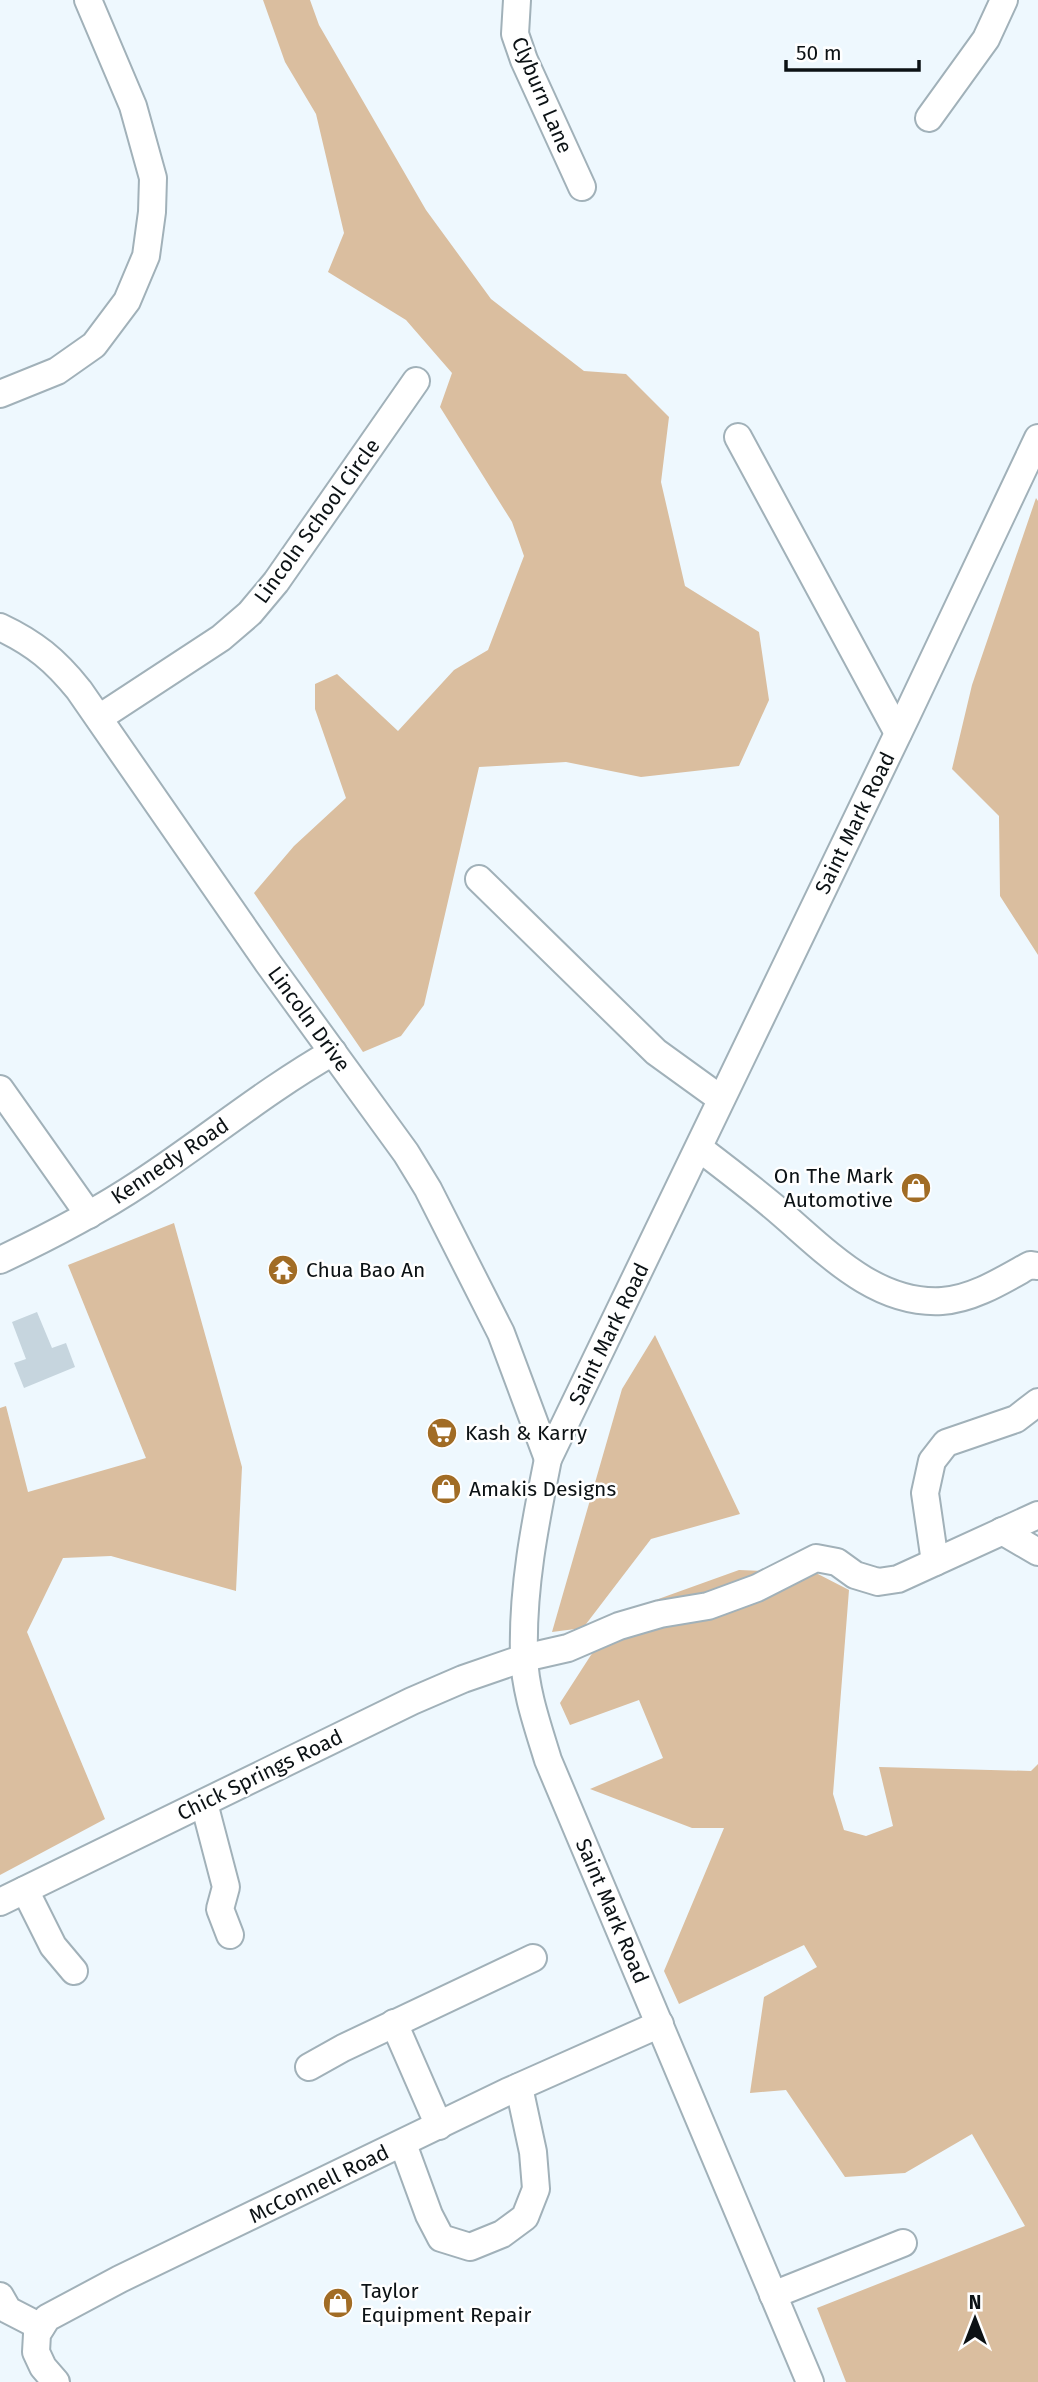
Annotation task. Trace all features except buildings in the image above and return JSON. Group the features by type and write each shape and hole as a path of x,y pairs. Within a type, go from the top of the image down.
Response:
{"street":[{"path":"0,394 57,371 94,345 127,301 146,256 153,178 133,106 88,0"},
{"name":"Clyburn Lane","path":"517,0 515,34 524,60 582,187"},
{"path":"929,118 986,39 1004,0"},
{"name":"Lincoln School Circle","path":"99,718 221,638 250,613 276,582 416,381"},
{"path":"738,438 898,733"},
{"name":"Saint Mark Road","path":"810,2382 548,1760 534,1714 524,1658 530,1558 548,1459 1038,438"},
{"name":"Lincoln Drive","path":"0,627 29,641 64,671 268,963 405,1153 445,1220 501,1333 548,1459"},
{"path":"479,879 656,1052 721,1099"},
{"name":"Kennedy Road","path":"0,1260 89,1215 141,1182 304,1068 333,1052"},
{"path":"0,1089 89,1215"},
{"path":"699,1148 851,1272 880,1289 911,1300 944,1301 985,1290 1030,1265 1038,1266"},
{"path":"935,1562 925,1493 932,1461 946,1443 1016,1419 1038,1402"},
{"name":"Chick Springs Road","path":"0,1902 412,1700 463,1679 524,1658 568,1648 619,1626 660,1614 708,1606 757,1588 816,1558 837,1562 855,1575 878,1582 898,1579 1038,1515"},
{"path":"1002,1531 1038,1552"},
{"path":"204,1803 226,1887 220,1909 230,1935"},
{"path":"25,1890 53,1946 74,1971"},
{"path":"309,2067 533,1958"},
{"path":"394,2024 439,2126"},
{"name":"McConnell Road","path":"41,2327 47,2318 120,2279 519,2087 660,2024"},
{"path":"403,2144 429,2215 441,2238 470,2247 502,2234 525,2217 536,2189 533,2152 519,2087"},
{"path":"773,2295 903,2243"},
{"path":"3,2306 41,2327 36,2352 43,2367 56,2382"}],"shaded area":[{"path":"263,0 310,0 319,25 426,210 491,299 584,371 626,374 669,417 661,482 685,586 759,632 769,700 739,766 641,777 566,762 479,767 424,1005 401,1036 363,1052 254,893 294,846 346,798 315,709 315,684 337,674 398,731 454,670 488,650 524,556 512,522 440,407 452,373 406,320 328,272 344,233 316,114 285,62"},
{"path":"1036,498 1038,955 1000,896 999,816 952,769 972,685"},
{"path":"174,1223 242,1467 236,1591 111,1556 63,1558 27,1632 105,1819 0,1875 0,1408 6,1406 28,1492 146,1458 68,1265"},
{"path":"655,1335 740,1514 651,1539 583,1628 552,1632 622,1389"},
{"path":"739,1570 816,1573 849,1590 833,1794 844,1830 866,1836 893,1826 879,1767 1031,1771 1038,1764 1038,2382 846,2382 817,2308 1025,2226 972,2134 905,2173 845,2177 786,2090 750,2093 764,1997 817,1967 804,1945 679,2004 664,1971 724,1828 692,1828 590,1789 663,1758 639,1700 570,1725 560,1703 591,1655 625,1611"}],"place":[{"name":"On The Mark Automotive","path":"916,1188"},
{"name":"Chua Bao An","path":"283,1270"},
{"name":"Kash & Karry","path":"442,1433"},
{"name":"Amakis Designs","path":"446,1489"},
{"name":"Taylor Equipment Repair","path":"338,2303"}]}
